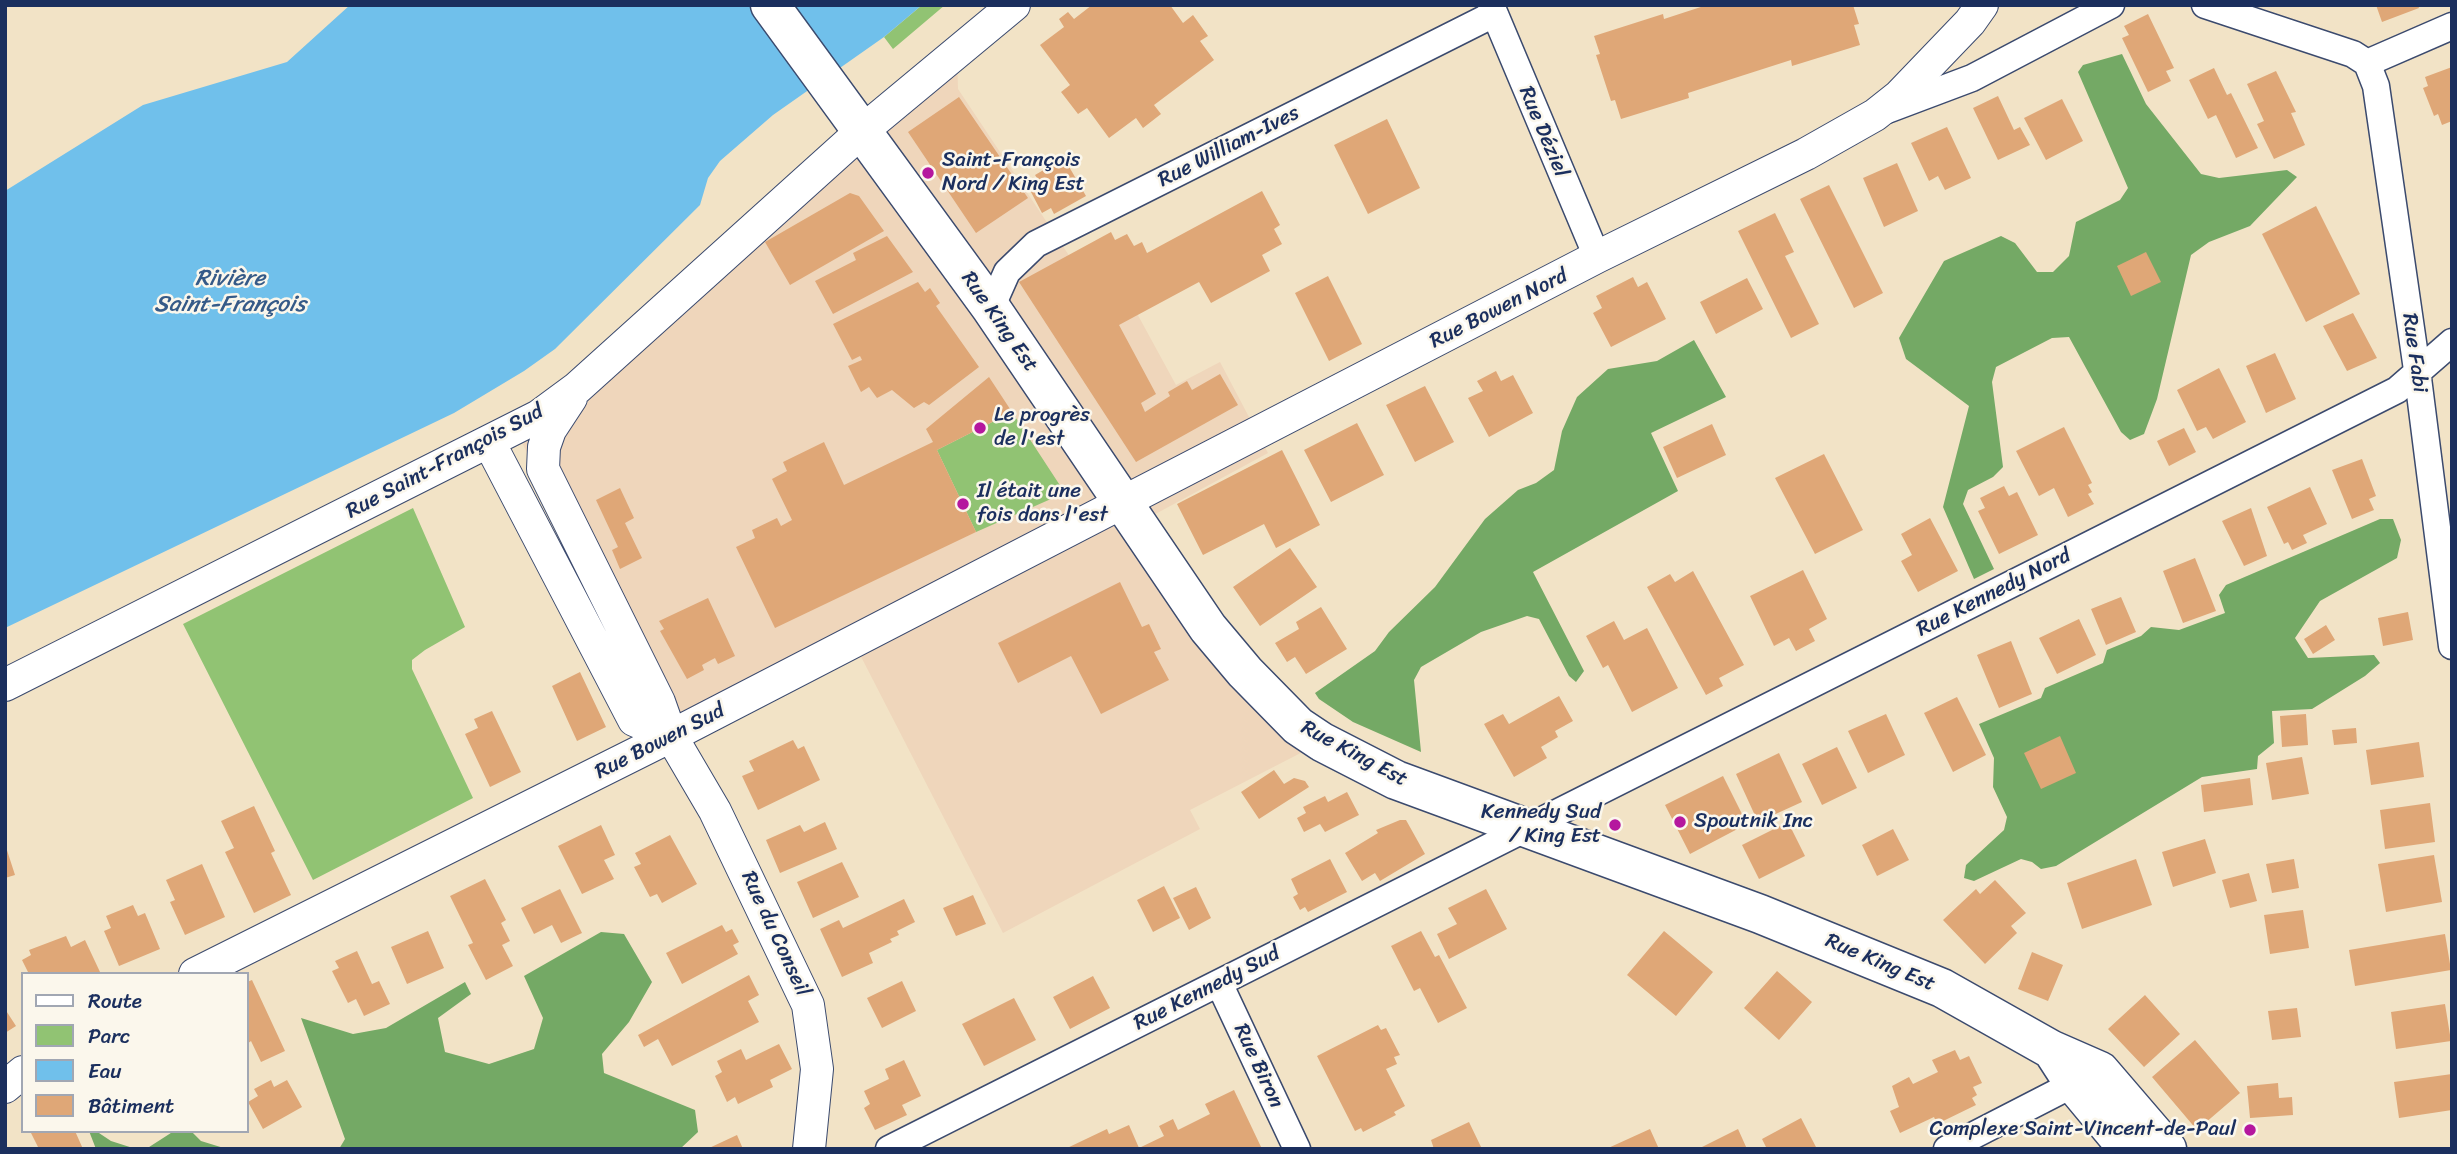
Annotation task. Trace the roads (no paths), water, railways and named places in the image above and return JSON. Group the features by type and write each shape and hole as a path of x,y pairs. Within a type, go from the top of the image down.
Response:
{"main road":[{"name":"Rue King Est","path":"770,5 991,308 1208,628 1245,673 1298,726 1322,742 1396,780 1880,961 1966,1001 2052,1050 2087,1077 2167,1149"},
{"name":"Rue King Est","path":"2087,1077 2128,1149"}],"street":[{"name":"Rue Saint-François Sud","path":"5,685 539,416 577,388 861,132 1014,5"},
{"name":"Rue Bowen Nord","path":"1875,115 1933,63 1982,5"},
{"name":"Rue Bowen Nord","path":"1123,505 1597,257 1793,160 1875,115 1972,78 2111,5"},
{"path":"2205,5 2353,54 2367,63 2452,26"},
{"name":"Rue William-Ives","path":"991,308 1007,272 1020,257 1062,230 1493,10"},
{"name":"Rue Déziel","path":"1493,10 1597,257"},
{"name":"Rue Fabi","path":"2367,63 2376,86 2417,370 2452,646"},
{"name":"Rue Kennedy Nord","path":"1526,828 2397,390 2452,342"},
{"name":"Rue du Conseil","path":"577,388 550,430 544,447 542,469 659,702 671,736 715,811 808,1005 817,1069 809,1149"},
{"path":"489,442 634,720 671,736"},
{"name":"Rue Bowen Sud","path":"199,972 725,709 1123,505"},
{"path":"715,811 700,769 704,739 725,709"},
{"name":"Rue Kennedy Sud","path":"889,1149 1526,828"},
{"name":"Rue Biron","path":"1219,983 1297,1149"},
{"path":"5,1087 21,1074"},
{"path":"1947,1149 2087,1077"}],"water":[{"name":"Rivière Saint-François","path":"350,5 922,5 884,37 773,115 720,161 708,178 700,205 555,349 524,371 454,413 5,628 5,191 143,105 287,62"}],"place":[{"name":"Saint-François Nord / King Est","path":"928,173"},
{"name":"Le progrès de l'est","path":"980,428"},
{"name":"Il était une fois dans l'est","path":"963,504"},
{"name":"Spoutnik Inc","path":"1680,822"},
{"name":"Kennedy Sud / King Est","path":"1615,825"},
{"name":"Complexe Saint-Vincent-de-Paul","path":"2250,1130"}]}
